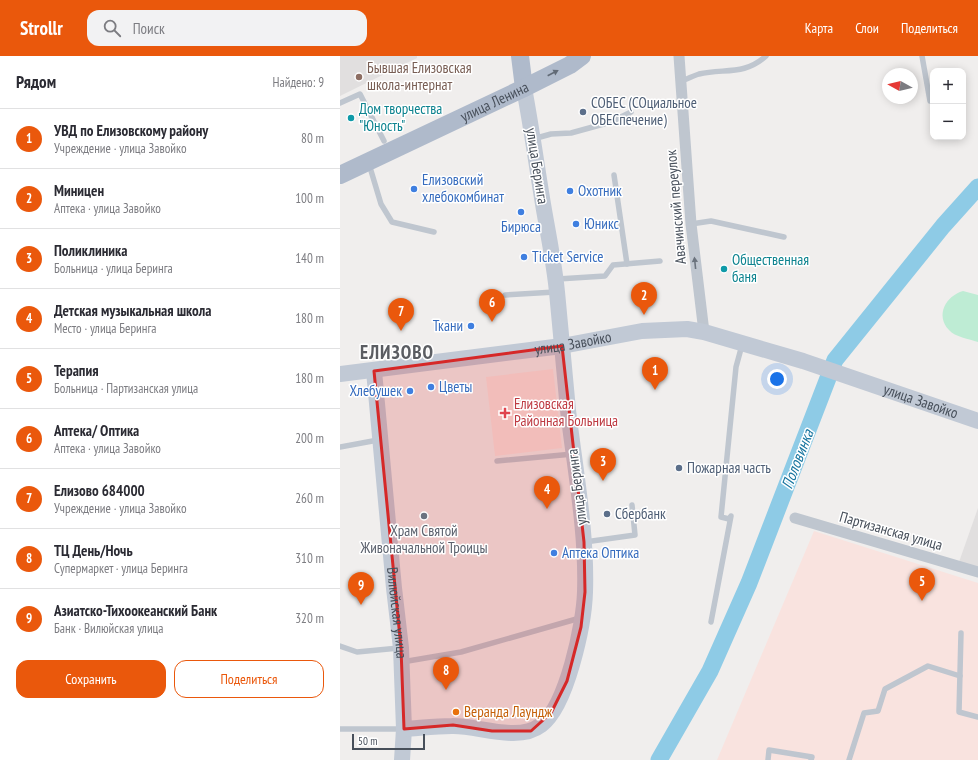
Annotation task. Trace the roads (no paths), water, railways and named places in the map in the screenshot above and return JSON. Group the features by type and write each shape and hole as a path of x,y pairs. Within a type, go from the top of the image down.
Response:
{"main road":[{"name":"улица Беринга","path":"520,56 524,88"},
{"name":"улица Ленина","path":"340,175 524,88 570,65 582,56"}],"street":[{"name":"Авачинский переулок","path":"679,56 691,224 704,332"},
{"name":"улица Беринга","path":"404,729 453,725 492,731 531,731 542,724 551,714 567,681 583,617 585,592 584,542 573,454 556,285 524,88"},
{"name":"улица Завойко","path":"340,374 374,371 562,346 659,329 687,329 704,332 803,361 978,421"},
{"name":"Вилюйская улица","path":"374,371 394,588 402,655 404,729 402,760"},
{"name":"Партизанская улица","path":"795,518 978,572"}],"lane":[{"path":"682,82 699,74 738,71 759,62 766,56"},
{"path":"924,58 930,101"},
{"path":"340,103 360,94 384,141"},
{"path":"533,139 551,134 571,133 611,122 631,112"},
{"path":"368,162 374,175 381,204 392,222 434,232"},
{"path":"614,175 627,264"},
{"path":"691,224 711,221 784,237"},
{"path":"505,295 605,276 613,265 660,261"},
{"path":"711,622 731,516 729,519 721,517 736,367 742,343"},
{"path":"340,447 381,440"},
{"path":"497,461 573,454"},
{"path":"584,542 635,535 632,505"},
{"path":"340,646 357,652 402,655 461,652 583,617"},
{"path":"961,633 958,712 978,717"},
{"path":"849,760 864,713 878,711 885,689 928,666 960,676"},
{"path":"340,729 404,729"},
{"path":"768,760 769,750 812,757 811,760"}],"waterway":[{"name":"Половинка","path":"659,760 710,671 749,583 835,360 943,226 978,187"}],"place":[{"name":"Бывшая Елизовская школа-интернат","path":"359,77"},
{"name":"СОБЕС (СОциальное ОБЕСпечение)","path":"583,112"},
{"name":"Дом творчества \"Юность\"","path":"351,118"},
{"name":"Елизовский хлебокомбинат","path":"414,189"},
{"name":"Охотник","path":"570,191"},
{"name":"Бирюса","path":"521,212"},
{"name":"Юникс","path":"576,224"},
{"name":"Ticket Service","path":"524,257"},
{"name":"Общественная баня","path":"724,269"},
{"name":"Миницен","path":"644,315"},
{"name":"Аптека/ Оптика","path":"492,322"},
{"name":"Ткани","path":"471,326"},
{"name":"Елизово 684000","path":"401,331"},
{"name":"Цветы","path":"431,387"},
{"name":"УВД по Елизовскому району","path":"655,390"},
{"name":"Хлебушек","path":"410,391"},
{"name":"Елизовская Районная Больница","path":"505,413"},
{"name":"Пожарная часть","path":"679,468"},
{"name":"Поликлиника","path":"603,481"},
{"name":"Детская музыкальная школа","path":"547,509"},
{"name":"Сбербанк","path":"607,514"},
{"name":"Храм Святой Живоначальной Троицы","path":"424,516"},
{"name":"Аптека Оптика","path":"554,553"},
{"name":"Терапия","path":"922,601"},
{"name":"Азиатско-Тихоокеанский Банк","path":"361,605"},
{"name":"ТЦ День/Ночь","path":"446,690"},
{"name":"Веранда Лаундж","path":"456,712"}],"district":[{"name":"ЕЛИЗОВО","path":"397,352"}]}
